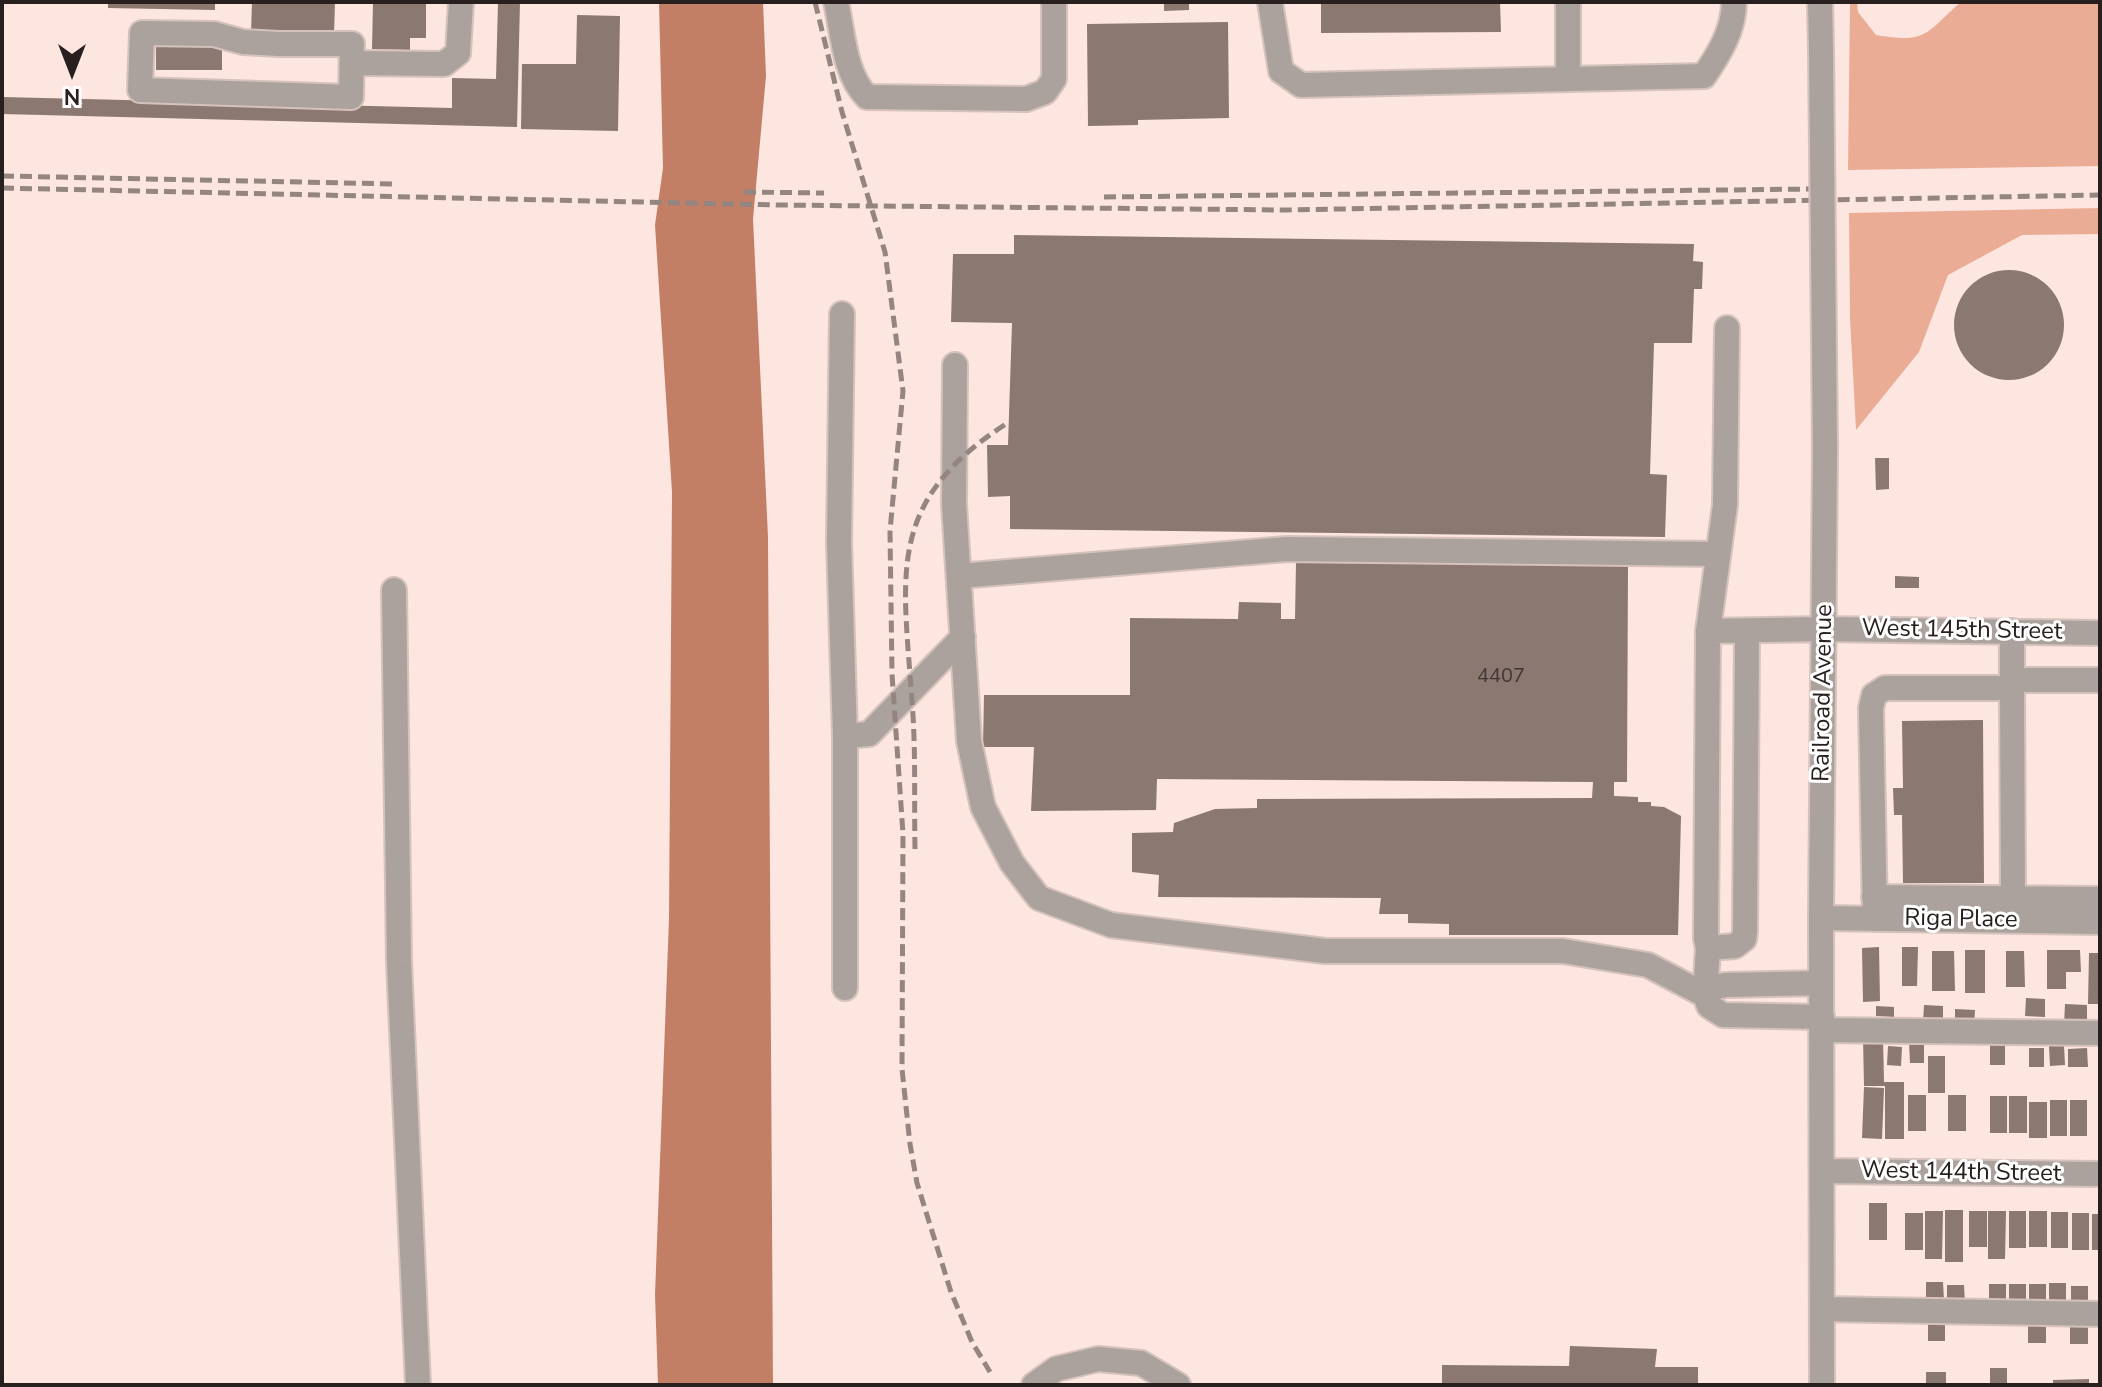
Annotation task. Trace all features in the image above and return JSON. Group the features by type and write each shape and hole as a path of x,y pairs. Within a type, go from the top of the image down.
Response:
{"street":[{"path":"352,63 444,64 458,53 461,2"},
{"path":"836,2 850,68 858,88 867,97 1026,99 1045,92 1054,79 1054,2"},
{"path":"1270,2 1281,71 1301,85 1704,76 1721,50 1734,16 1734,2"},
{"path":"1568,2 1568,79"},
{"name":"Railroad Avenue","path":"1820,2 1825,449 1821,918 1822,1385"},
{"path":"142,33 214,34 243,42 352,44 352,63 351,97 140,90 142,33"},
{"path":"842,314 839,542 845,736 845,988"},
{"path":"1727,328 1725,505 1708,631 1708,948 1705,995 1709,1006 1723,1015 1822,1024 2100,1033"},
{"path":"955,365 954,504 969,741 983,807 1012,863 1039,898 1111,925 1325,951 1563,951 1648,965 1705,995"},
{"path":"959,576 1287,549 1718,554"},
{"path":"394,590 399,962 418,1385"},
{"name":"West 145th Street","path":"1708,631 1824,629 2100,633"},
{"path":"2012,631 2017,906 2100,899"},
{"path":"1708,948 1735,946 1744,939 1745,931 1747,632"},
{"path":"845,736 869,734 963,637"},
{"path":"1874,908 1871,708 1874,695 1885,688 2100,680"},
{"name":"Riga Place","path":"1821,918 1874,908 2017,906 2100,922"},
{"path":"1705,995 1713,988 1725,985 1821,983"},
{"name":"West 144th Street","path":"1822,1171 2100,1174"},
{"path":"1822,1309 2100,1314"},
{"path":"1034,1385 1056,1369 1098,1359 1141,1363 1178,1385"}],"shaded area":[{"path":"659,2 763,2 766,76 753,219 768,537 773,1385 658,1385 655,1295 669,918 672,492 655,225 663,168"},
{"path":"1850,2 1857,2 1858,12 1876,35 1906,38 1924,34 1961,2 2100,2 2100,166 1848,170"},
{"path":"2100,208 2100,234 2022,235 1948,275 1919,352 1856,430 1849,213"}],"building":[{"path":"108,2 215,2 215,10 108,8"},
{"path":"252,2 335,2 334,35 251,34"},
{"path":"373,2 426,2 426,38 410,38 410,50 372,49"},
{"path":"498,2 520,2 517,127 2,114 2,97 452,108 452,78 496,79"},
{"path":"1164,2 1189,2 1189,10 1164,11"},
{"path":"1321,2 1500,2 1501,32 1321,33"},
{"path":"577,15 620,16 618,131 521,129 522,64 576,64"},
{"path":"1228,22 1229,118 1138,120 1138,125 1088,126 1087,24"},
{"path":"156,44 222,44 222,70 156,70"},
{"path":"1014,235 1694,244 1693,261 1703,262 1702,289 1694,289 1692,343 1654,343 1650,474 1667,475 1665,537 1010,529 1010,496 988,497 987,445 1008,445 1012,323 951,322 953,254 1014,254"},
{"path":"2009,270 2030,274 2048,286 2060,304 2064,325 2060,346 2048,364 2030,376 2009,380 1988,376 1970,364 1958,346 1954,325 1958,304 1970,286 1988,274"},
{"path":"1875,458 1889,458 1889,489 1876,490"},
{"path":"1296,563 1628,564 1627,782 1614,782 1614,796 1638,797 1638,802 1651,802 1651,806 1664,807 1681,816 1678,935 1449,935 1449,924 1408,923 1408,914 1379,914 1381,898 1158,897 1159,875 1132,872 1132,833 1173,832 1174,823 1215,809 1257,808 1257,799 1592,798 1593,782 1157,779 1156,810 1031,811 1034,747 983,747 984,695 1130,695 1130,618 1238,619 1239,602 1281,603 1281,619 1295,619"},
{"path":"1895,576 1919,577 1919,588 1895,588"},
{"path":"1983,720 1984,883 1903,883 1902,815 1894,815 1893,788 1903,788 1902,721"},
{"path":"1879,947 1880,1001 1863,1002 1862,948"},
{"path":"1902,947 1918,947 1917,986 1902,986"},
{"path":"1965,950 1985,950 1985,993 1965,993"},
{"path":"2047,950 2080,950 2081,972 2066,972 2066,989 2047,989"},
{"path":"1932,951 1954,951 1955,991 1932,991"},
{"path":"2006,951 2024,951 2025,987 2006,987"},
{"path":"2089,953 2100,953 2100,1004 2088,1004"},
{"path":"2026,998 2045,999 2045,1017 2025,1016"},
{"path":"2065,1004 2087,1005 2087,1025 2064,1025"},
{"path":"1924,1005 1943,1006 1943,1024 1923,1023"},
{"path":"1876,1006 1894,1007 1894,1017 1876,1016"},
{"path":"1955,1009 1975,1010 1974,1028 1955,1027"},
{"path":"1863,1038 1883,1038 1884,1082 1904,1082 1904,1139 1885,1139 1885,1086 1864,1086"},
{"path":"1909,1042 1924,1042 1924,1063 1910,1063"},
{"path":"1990,1045 2005,1045 2005,1065 1990,1065"},
{"path":"1888,1046 1902,1047 1901,1066 1887,1065"},
{"path":"2049,1046 2064,1046 2065,1065 2050,1066"},
{"path":"2029,1048 2044,1048 2044,1067 2029,1067"},
{"path":"2087,1048 2088,1067 2068,1067 2068,1049"},
{"path":"1928,1056 1945,1056 1945,1093 1928,1093"},
{"path":"1864,1087 1884,1088 1882,1139 1862,1138"},
{"path":"1908,1095 1926,1095 1926,1131 1908,1131"},
{"path":"1948,1095 1966,1095 1966,1131 1948,1131"},
{"path":"1990,1096 2007,1096 2007,1133 1990,1133"},
{"path":"2009,1096 2027,1096 2027,1133 2009,1133"},
{"path":"2050,1100 2067,1100 2067,1136 2050,1136"},
{"path":"2070,1100 2087,1100 2087,1136 2070,1136"},
{"path":"2029,1102 2047,1102 2047,1138 2029,1138"},
{"path":"1869,1203 1887,1203 1887,1240 1869,1240"},
{"path":"1945,1210 1963,1210 1963,1262 1945,1262"},
{"path":"1925,1211 1943,1211 1942,1259 1925,1259"},
{"path":"1969,1211 1987,1211 1987,1247 1969,1247"},
{"path":"1988,1211 2006,1211 2005,1259 1988,1259"},
{"path":"2009,1211 2026,1211 2026,1248 2009,1248"},
{"path":"2029,1211 2047,1211 2047,1247 2029,1247"},
{"path":"2051,1212 2068,1212 2068,1248 2051,1248"},
{"path":"1905,1213 1923,1213 1923,1250 1905,1250"},
{"path":"2072,1213 2089,1213 2089,1250 2072,1250"},
{"path":"2092,1214 2100,1214 2100,1250 2092,1250"},
{"path":"1926,1282 1943,1282 1944,1300 1926,1300"},
{"path":"2049,1283 2066,1283 2066,1301 2049,1302"},
{"path":"1989,1284 2006,1284 2006,1302 1989,1302"},
{"path":"2009,1284 2026,1284 2026,1302 2009,1302"},
{"path":"2029,1284 2046,1284 2046,1302 2029,1302"},
{"path":"1947,1285 1964,1285 1965,1304 1947,1304"},
{"path":"2071,1286 2088,1286 2088,1305 2071,1305"},
{"path":"1928,1323 1945,1323 1945,1341 1928,1341"},
{"path":"2028,1325 2046,1325 2046,1343 2028,1343"},
{"path":"2088,1325 2088,1344 2070,1344 2070,1326"},
{"path":"1570,1346 1657,1349 1655,1367 1698,1367 1698,1385 1442,1385 1442,1365 1569,1366"},
{"path":"1990,1368 2007,1368 2007,1385 1990,1385"},
{"path":"1926,1372 1946,1372 1946,1385 1926,1385"},
{"path":"2089,1379 2089,1385 2053,1385 2053,1380"}],"railway":[{"path":"815,2 842,112 885,252 903,391 890,531 892,674 903,834 902,1069 910,1144 917,1183 951,1292 972,1342 990,1372"},
{"path":"2,176 396,184"},
{"path":"2,188 776,205 1285,210 2100,195"},
{"path":"1104,197 1812,189"},
{"path":"744,192 824,193"},
{"path":"915,849 914,738 906,614 906,577 911,543 921,511 940,481 969,451 1009,422"}]}
